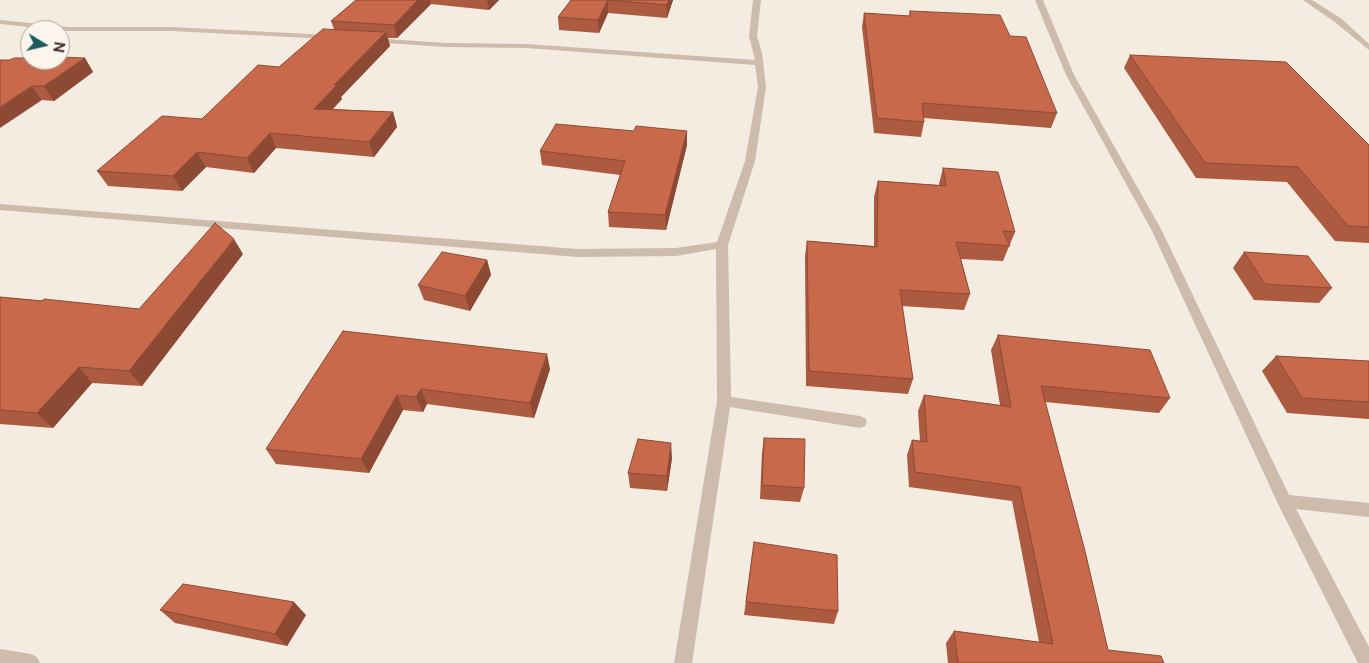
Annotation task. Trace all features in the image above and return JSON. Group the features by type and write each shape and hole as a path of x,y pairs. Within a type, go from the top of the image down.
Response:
{"street":[{"path":"683,663 724,400 722,245 750,161 762,87 753,36 757,0"},
{"path":"1039,0 1070,75 1156,230 1284,501 1368,663"},
{"path":"1307,0 1339,21 1369,48"},
{"path":"0,22 67,29 172,29 340,38"},
{"path":"358,39 446,45 526,46 759,63"},
{"path":"0,207 578,252 676,252 722,245"},
{"path":"724,400 860,422"},
{"path":"1284,501 1369,510"},
{"path":"1,659 30,663"}],"building":[{"path":"356,0 418,0 394,25 331,21"},
{"path":"571,0 608,0 598,20 558,17"},
{"path":"608,0 669,0 667,5"},
{"path":"910,11 1000,15 1010,36 1026,37 1057,113 922,103 924,122 877,118 864,13 910,16"},
{"path":"323,29 386,32 334,85 337,85 314,109 393,112 369,142 270,133 247,158 197,152 173,176 97,171 162,116 202,119 258,65 279,67"},
{"path":"1130,55 1286,62 1369,145 1369,227 1348,226 1298,167 1205,163"},
{"path":"70,57 85,58 70,68"},
{"path":"20,58 20,70 67,70 44,86 32,86 0,107 0,60"},
{"path":"556,124 634,131 636,126 687,131 665,215 608,212 625,161 540,151"},
{"path":"943,168 998,172 1015,232 1003,231 1010,246 956,242 970,294 900,290 913,379 809,371 807,241 877,247 878,181 946,186"},
{"path":"215,223 234,239 129,371 79,367 37,413 0,410 0,297 42,301 44,299 139,309"},
{"path":"442,252 487,260 465,296 418,285"},
{"path":"1244,252 1308,256 1332,288 1265,284"},
{"path":"343,331 547,354 530,403 421,389 416,397 397,395 361,459 266,449"},
{"path":"998,335 1150,350 1170,398 1041,386 1085,551 1108,650 1161,656 1164,663 958,663 954,631 1053,644 1020,487 915,472 912,440 927,442 924,395 1011,407"},
{"path":"1276,356 1369,361 1369,402 1302,398"},
{"path":"764,438 805,439 804,488 762,485"},
{"path":"638,439 671,443 667,476 628,473"},
{"path":"754,542 837,555 838,611 746,602"},
{"path":"183,584 294,602 275,634 160,610"}]}
